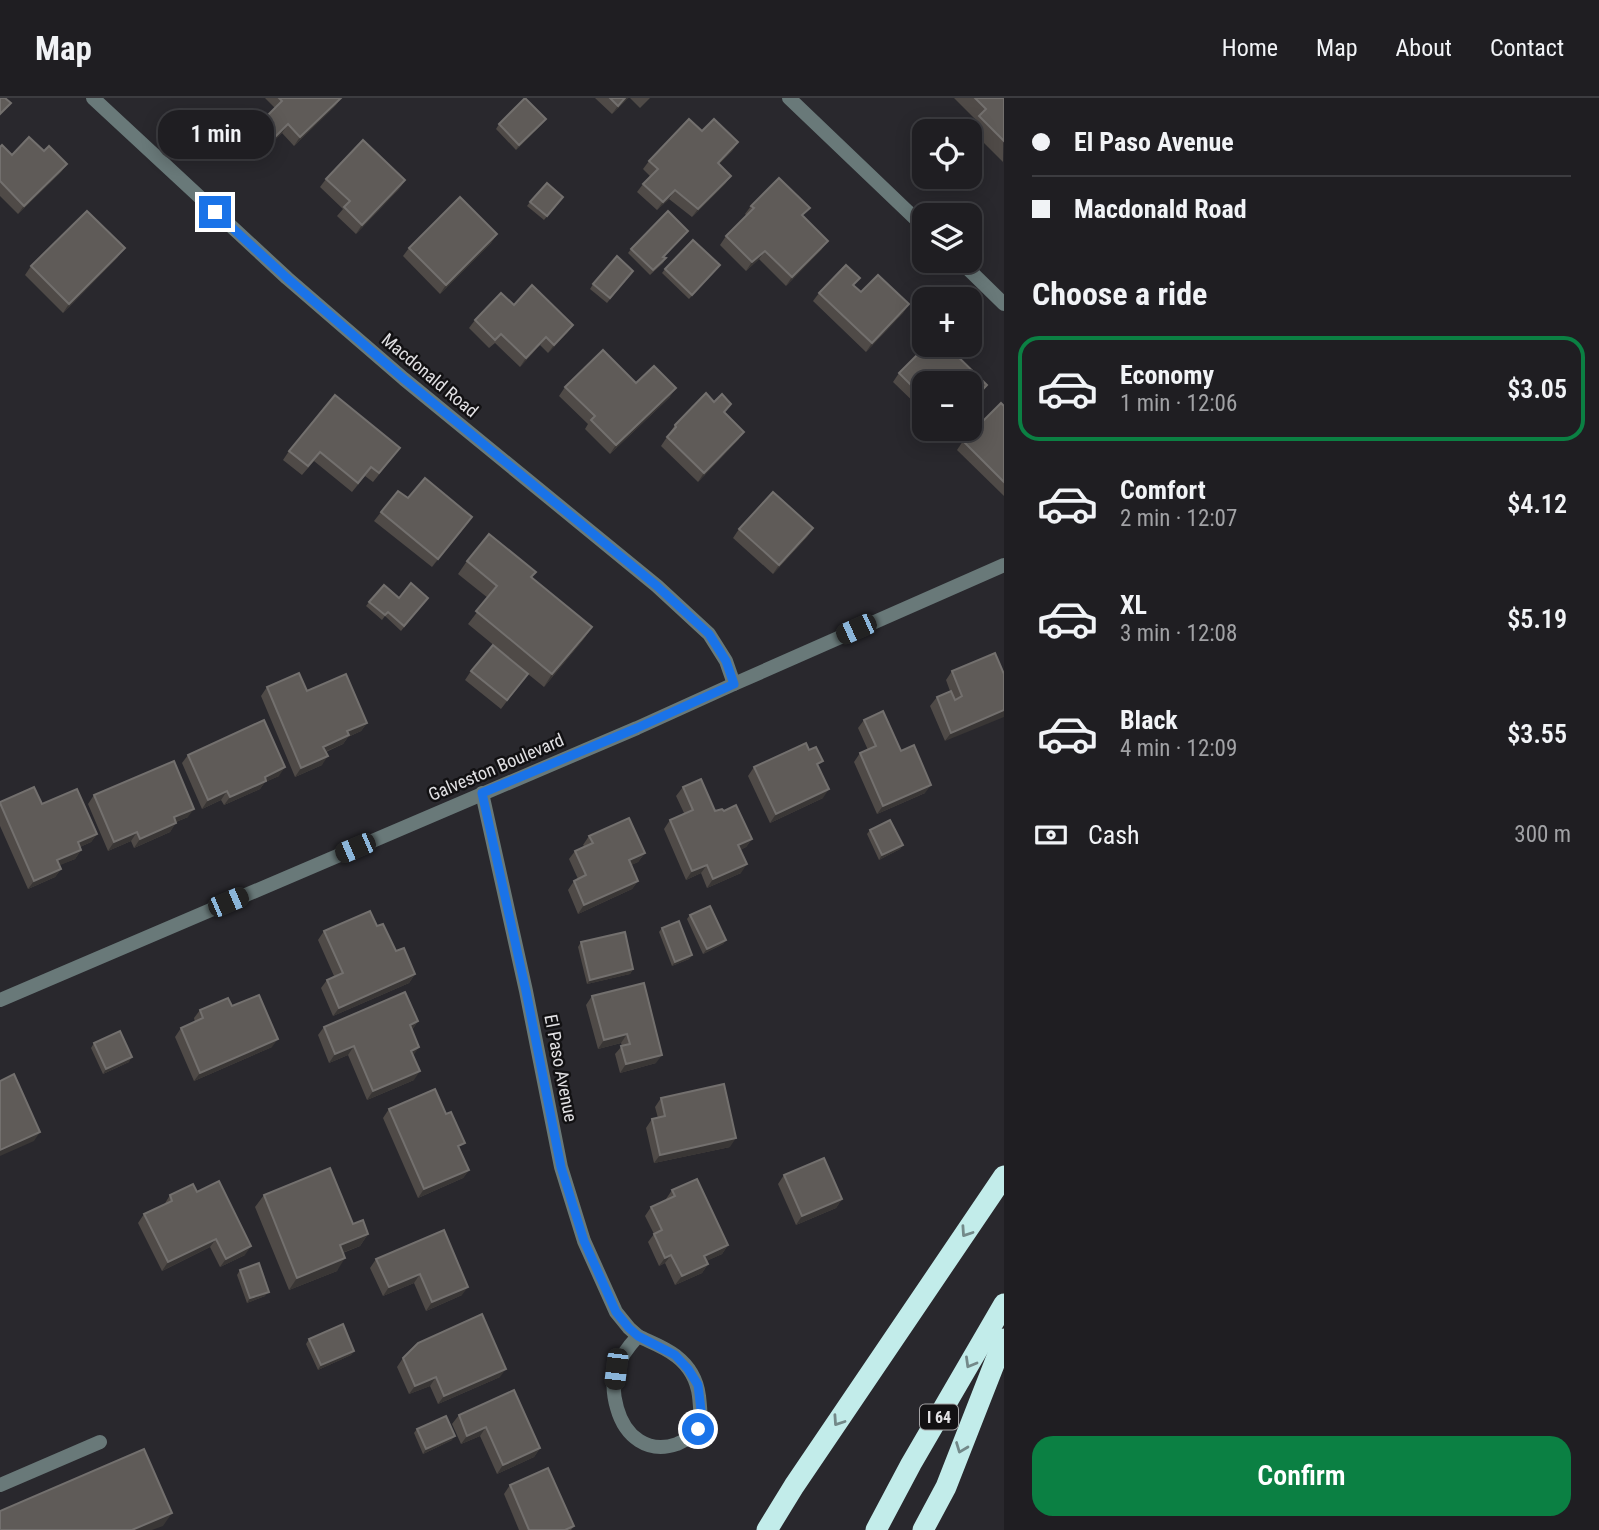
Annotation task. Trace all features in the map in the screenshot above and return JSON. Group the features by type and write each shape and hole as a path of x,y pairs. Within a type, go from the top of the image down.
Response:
{"highway":[{"path":"767,1530 1004,1176"},
{"name":"I 64","path":"876,1530 1004,1304"},
{"path":"923,1530 946,1487 1004,1339"}],"street":[{"name":"Macdonald Road","path":"93,98 306,295 404,379 657,586 709,634 726,661 734,684"},
{"path":"789,98 912,216"},
{"path":"972,273 1004,304"},
{"name":"Galveston Boulevard","path":"0,1000 637,728 1004,565"},
{"name":"El Paso Avenue","path":"482,793 526,991 561,1167 584,1241 616,1312 638,1336 675,1355 698,1385 701,1410 698,1429 684,1441 666,1448 647,1445 633,1437 619,1417 613,1394 616,1369 624,1352 638,1336"},
{"path":"0,1485 100,1442"}],"building":[{"path":"0,98 11,103 0,114"},
{"path":"279,98 341,98 300,137 288,124 266,146 252,131 282,101"},
{"path":"525,98 546,119 519,145 499,124"},
{"path":"610,98 625,98 618,106"},
{"path":"975,98 1004,98 1004,141 979,116 986,109"},
{"path":"689,119 702,131 714,119 738,142 718,163 731,176 698,209 675,190 663,202 643,184 658,169 649,161"},
{"path":"29,137 44,151 49,146 67,164 24,206 0,181 0,147 2,145 12,155"},
{"path":"363,140 405,180 362,225 344,207 350,201 326,179"},
{"path":"779,178 810,208 802,215 828,241 792,277 765,251 752,262 726,236"},
{"path":"547,183 563,197 547,216 530,202"},
{"path":"460,197 497,234 446,285 409,248"},
{"path":"87,211 125,248 69,304 31,266"},
{"path":"668,211 688,231 653,270 631,249"},
{"path":"693,240 720,265 692,295 665,269"},
{"path":"617,256 633,271 610,298 593,284"},
{"path":"846,265 860,278 853,285 861,292 878,275 909,304 872,343 819,293"},
{"path":"532,285 573,325 554,345 546,337 526,358 501,334 495,340 475,320 501,293 514,305"},
{"path":"603,350 636,383 654,366 676,388 616,445 591,420 595,416 565,387"},
{"path":"915,357 958,357 973,371 912,371 912,386 899,373"},
{"path":"706,393 714,402 722,394 731,404 724,412 744,432 704,473 667,437"},
{"path":"335,395 400,448 379,473 371,467 358,483 320,452 308,466 289,451"},
{"path":"1001,403 1004,406 1004,482 963,441 982,441 982,422"},
{"path":"425,478 472,517 438,559 381,512 398,491 408,498"},
{"path":"773,492 813,528 779,565 739,529"},
{"path":"489,534 536,572 531,577 592,627 552,674 476,611 497,586 467,561"},
{"path":"411,583 428,598 404,626 388,612 385,615 369,602 384,585 399,598"},
{"path":"493,645 528,674 507,700 471,671"},
{"path":"995,653 1004,674 1004,710 951,733 937,697 951,691 955,700 962,696 952,671"},
{"path":"299,673 307,691 346,674 367,723 347,731 349,735 323,747 328,756 301,768 267,687"},
{"path":"883,711 901,751 914,745 931,785 883,806 860,753 876,746 864,720"},
{"path":"264,720 285,767 265,777 266,781 230,797 227,791 208,800 188,755"},
{"path":"806,743 809,750 816,747 823,761 817,764 829,789 776,814 754,767"},
{"path":"174,761 194,809 174,817 176,823 140,839 137,832 114,842 94,795"},
{"path":"701,779 715,811 724,811 736,805 752,839 738,845 747,864 713,879 707,865 692,871 670,820 693,810 683,787"},
{"path":"34,787 42,804 77,789 97,834 78,842 81,850 57,860 61,869 34,881 0,802"},
{"path":"629,818 645,853 629,860 638,881 584,905 574,881 586,875 575,851 593,843 589,836"},
{"path":"890,820 903,845 882,855 870,830"},
{"path":"710,906 726,940 707,949 690,915"},
{"path":"370,911 377,926 383,924 396,951 404,948 415,974 339,1008 327,980 343,973 324,931"},
{"path":"679,921 692,955 675,962 662,928"},
{"path":"625,932 633,969 590,980 581,942"},
{"path":"644,983 662,1055 626,1064 621,1046 630,1044 627,1034 604,1040 592,996"},
{"path":"405,992 418,1021 410,1025 419,1047 411,1051 420,1071 373,1091 354,1046 335,1054 324,1027"},
{"path":"259,995 278,1039 200,1073 181,1028 203,1018 200,1010 228,998 232,1006"},
{"path":"120,1031 132,1057 106,1069 94,1043"},
{"path":"14,1074 40,1132 0,1150 0,1081"},
{"path":"724,1084 736,1138 660,1155 652,1119 665,1116 661,1098"},
{"path":"435,1089 446,1114 451,1112 465,1143 458,1146 469,1170 424,1189 389,1109"},
{"path":"824,1158 842,1199 802,1216 784,1175"},
{"path":"330,1168 353,1224 363,1220 368,1234 340,1245 345,1258 297,1278 264,1195"},
{"path":"697,1179 728,1245 704,1256 708,1264 682,1276 671,1255 665,1258 654,1234 662,1230 651,1207 675,1196 672,1190"},
{"path":"219,1181 251,1246 226,1259 216,1239 168,1262 144,1214 172,1201 170,1195 193,1184 197,1192"},
{"path":"444,1230 468,1287 432,1302 420,1274 389,1287 376,1259"},
{"path":"259,1263 269,1292 250,1298 240,1270"},
{"path":"482,1314 506,1369 444,1396 436,1377 415,1386 403,1358 418,1343"},
{"path":"343,1324 354,1351 321,1365 309,1339"},
{"path":"514,1390 540,1448 503,1465 486,1427 467,1436 459,1415"},
{"path":"446,1416 455,1436 426,1449 417,1429"},
{"path":"144,1449 172,1513 132,1530 0,1530 0,1511"},
{"path":"548,1468 574,1526 565,1530 529,1530 510,1485"}],"route":[{"path":"215,212 404,379 657,586 709,634 726,661 734,684 482,793 526,991 561,1167 584,1241 616,1312 638,1336 675,1355 698,1385 701,1410 698,1429"}]}
